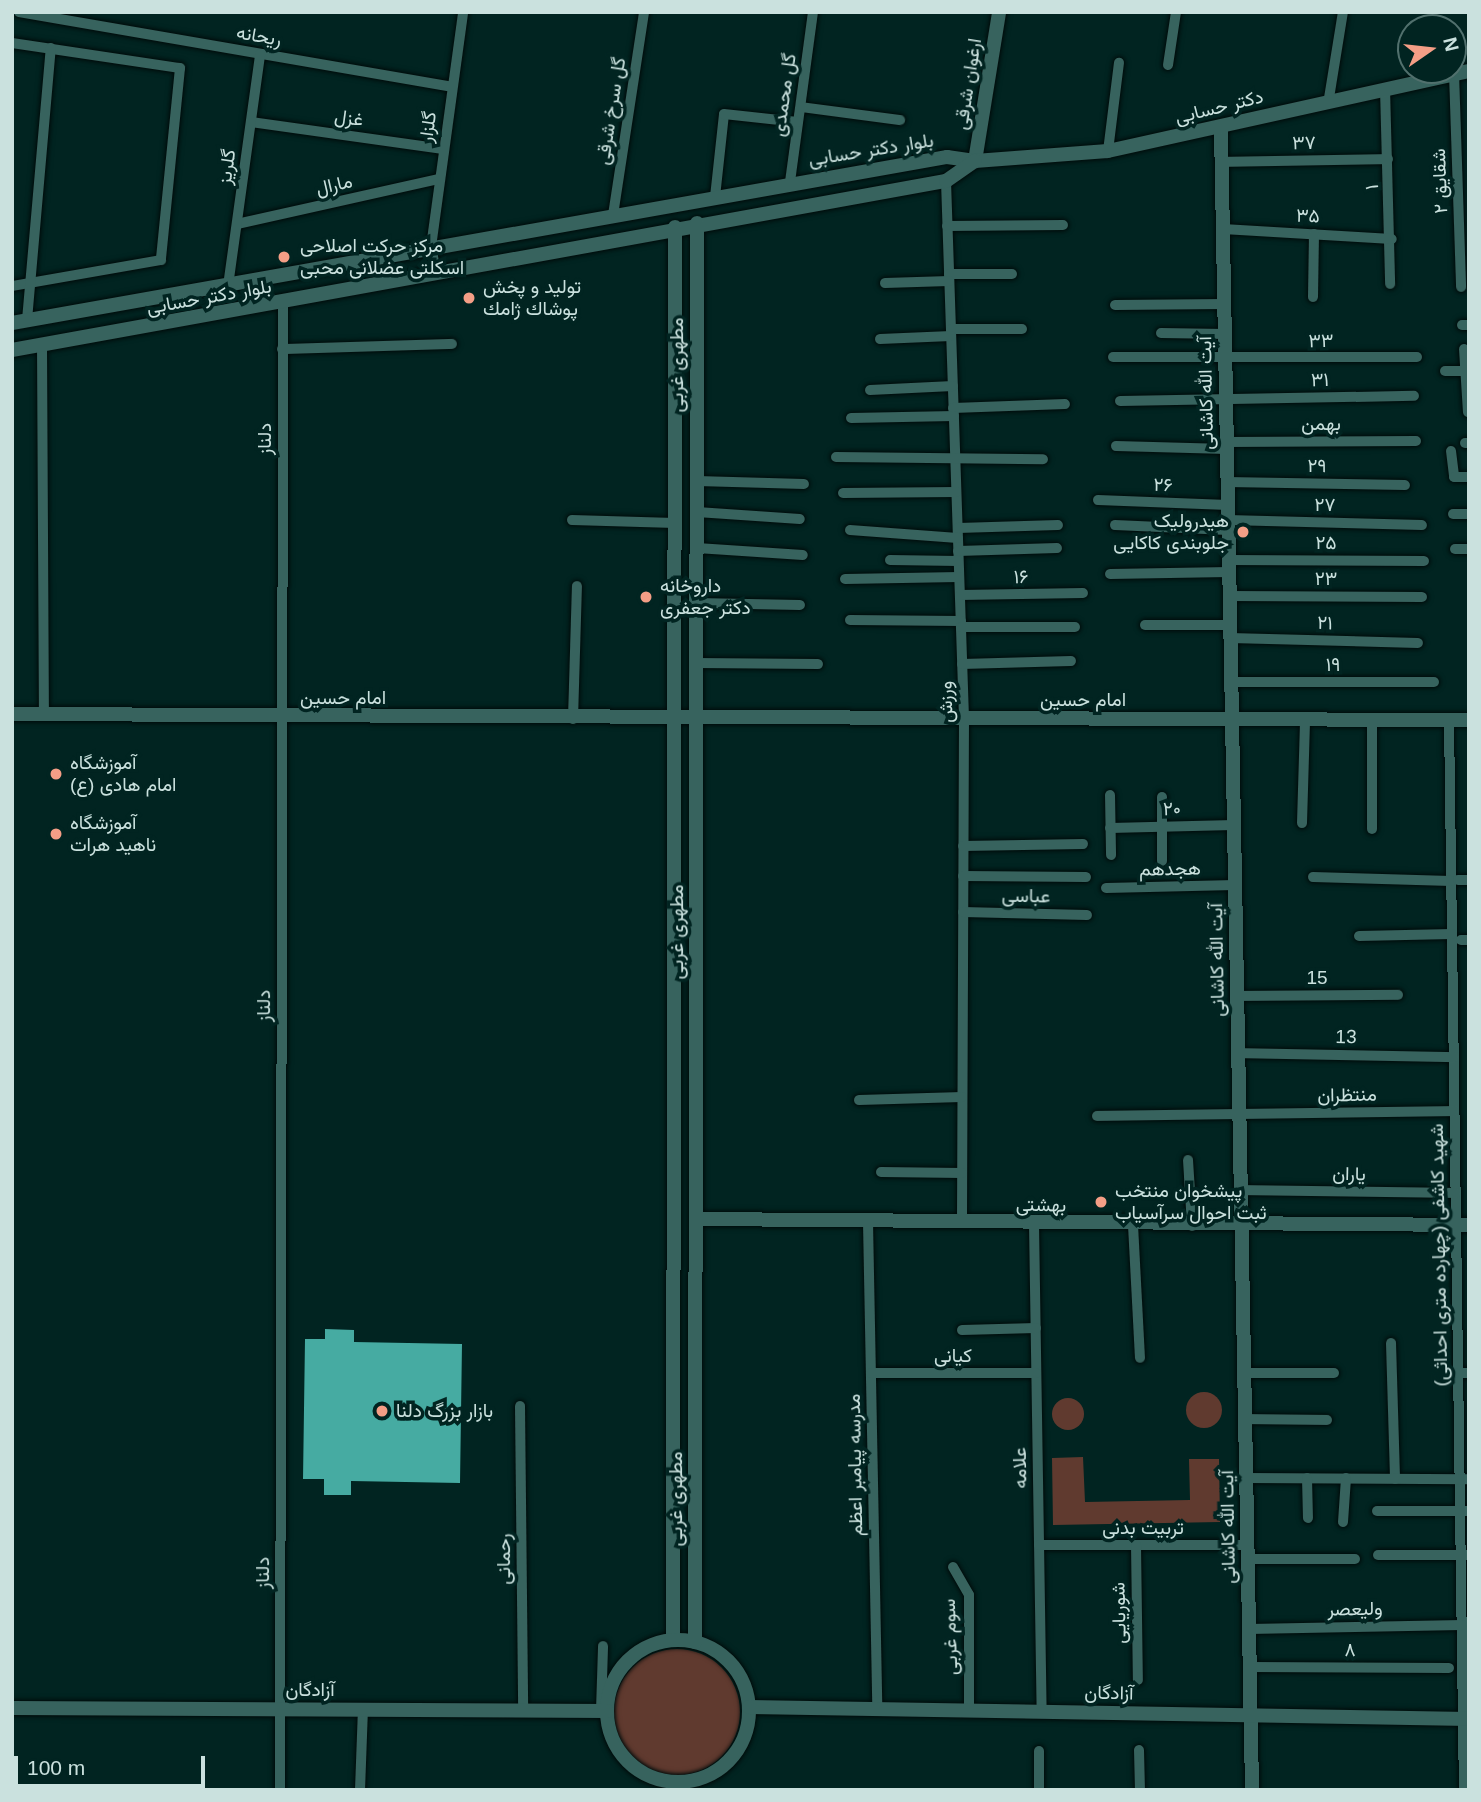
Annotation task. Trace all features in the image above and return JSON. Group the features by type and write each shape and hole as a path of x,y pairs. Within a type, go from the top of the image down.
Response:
{"main road":[{"name":"ارغوان شرقی","path":"975,161 999,12"},
{"name":"دکتر حسابی","path":"975,161 1108,151 1221,129 1329,98 1404,84"},
{"name":"آیت الله کاشانی","path":"1221,129 1252,1790"},
{"name":"بلوار دکتر حسابی","path":"20,321 228,286 790,182 947,157 975,161"},
{"name":"بلوار دکتر حسابی","path":"12,351 283,303 675,227 946,181 975,161"},
{"name":"مطهری غربی","path":"695,1642 697,223"},
{"name":"مطهری غربی","path":"673,1640 675,227"},
{"path":"675,273 684,267 697,274"},
{"name":"امام حسین","path":"12,714 573,719 1469,720"},
{"name":"بهشتی","path":"696,1219 1242,1227 1462,1225"},
{"path":"673,1599 678,1616 695,1608"},
{"path":"673,1640 695,1642 733,1665 749,1707 747,1727 728,1761 694,1785 675,1786 635,1768 610,1732 604,1711 619,1671 643,1650 673,1640"},
{"name":"آزادگان","path":"749,1707 1466,1719"},
{"name":"آزادگان","path":"12,1708 604,1711"}],"street":[{"name":"ریحانه","path":"19,12 452,87"},
{"name":"گلزار","path":"436,272 431,247 438,179 463,12"},
{"name":"گل سرخ شرقی","path":"613,215 644,12"},
{"name":"گل محمدی","path":"790,182 813,12"},
{"path":"1168,65 1176,12"},
{"path":"1329,98 1343,12"},
{"path":"12,43 180,68 161,260 12,286"},
{"path":"20,321 31,282 51,48"},
{"name":"گلریز","path":"228,286 260,54"},
{"path":"1108,151 1119,63"},
{"name":"شقایق ۲","path":"1461,84 1461,287"},
{"name":"۱","path":"1385,88 1392,239 1390,284"},
{"path":"801,107 900,120"},
{"path":"715,197 724,114 798,122"},
{"name":"غزل","path":"251,122 443,149"},
{"name":"۳۷","path":"1221,162 1388,159"},
{"name":"مارال","path":"237,224 438,179"},
{"name":"ورزش","path":"946,181 964,719 962,1223"},
{"path":"947,226 1063,225"},
{"name":"۳۵","path":"1223,229 1392,239"},
{"path":"1313,297 1314,234"},
{"path":"885,283 1012,274"},
{"name":"دلناز","path":"281,1790 283,303"},
{"path":"1115,305 1224,304"},
{"path":"880,339 1022,329"},
{"path":"1161,332 1225,334"},
{"path":"282,349 452,344"},
{"path":"42,345 44,715"},
{"path":"1464,349 1468,412"},
{"name":"۳۳","path":"1113,358 1417,357"},
{"path":"1445,371 1467,371"},
{"path":"870,390 953,386"},
{"name":"۳۱","path":"1120,401 1414,397"},
{"path":"851,418 1065,404"},
{"name":"بهمن","path":"1116,446 1416,441"},
{"path":"1451,452 1454,477 1469,477"},
{"path":"836,457 1043,458"},
{"path":"696,481 804,484"},
{"name":"۲۹","path":"1227,482 1405,485"},
{"path":"843,493 956,492"},
{"name":"۲۶","path":"1098,500 1228,505"},
{"path":"696,512 800,519"},
{"path":"1453,514 1469,514"},
{"path":"572,520 675,523"},
{"name":"۲۷","path":"1115,525 1422,524"},
{"path":"850,530 958,533 1058,525"},
{"path":"696,548 803,555"},
{"path":"890,560 1058,548"},
{"path":"1455,549 1469,549"},
{"name":"۲۵","path":"1110,574 1229,566 1424,562"},
{"path":"845,579 959,577"},
{"path":"573,719 578,586"},
{"name":"۱۶","path":"960,595 1083,593"},
{"name":"۲۳","path":"1230,596 1422,597"},
{"path":"696,603 800,605"},
{"path":"850,620 1076,627"},
{"name":"۲۱","path":"1144,625 1418,643"},
{"path":"962,664 1071,662"},
{"path":"696,663 818,664"},
{"name":"۱۹","path":"1231,682 1434,682"},
{"path":"1302,823 1305,719"},
{"path":"1372,719 1372,829"},
{"name":"شهید کاشفی (چهارده متری احداثی)","path":"1449,720 1460,938 1454,1111 1455,1193 1462,1225 1457,1321 1463,1373 1466,1676 1464,1790"},
{"path":"1110,795 1111,855"},
{"path":"1162,797 1162,861"},
{"name":"۲۰","path":"1110,828 1234,825"},
{"path":"963,846 1083,844"},
{"path":"963,877 1086,877"},
{"path":"1313,877 1459,880"},
{"name":"هجدهم","path":"1106,888 1235,885"},
{"name":"عباسی","path":"963,912 1087,915"},
{"path":"1359,936 1460,938"},
{"name":"15","path":"1237,996 1398,995"},
{"name":"13","path":"1238,1052 1454,1057"},
{"path":"859,1100 962,1097"},
{"name":"منتظران","path":"1097,1116 1454,1111"},
{"path":"1188,1160 1192,1226"},
{"path":"881,1172 962,1173"},
{"name":"یاران","path":"1241,1190 1455,1193"},
{"name":"مدرسه پیامبر اعظم","path":"868,1222 877,1709"},
{"name":"علامه","path":"1034,1224 1042,1711"},
{"path":"1133,1225 1140,1358"},
{"path":"1457,1321 1469,1320"},
{"path":"962,1330 1035,1328"},
{"path":"1391,1343 1395,1479"},
{"name":"کیانی","path":"871,1373 1036,1373"},
{"path":"1244,1373 1334,1373"},
{"name":"رحمانی","path":"520,1406 523,1711"},
{"path":"1245,1419 1327,1420"},
{"path":"1246,1478 1464,1479"},
{"path":"1307,1478 1308,1518"},
{"path":"1343,1522 1346,1479"},
{"path":"1377,1511 1464,1511"},
{"name":"تربیت بدنی","path":"1039,1545 1136,1545 1355,1559"},
{"name":"شوریایی","path":"1136,1545 1138,1681"},
{"path":"1378,1555 1465,1555"},
{"name":"سوم غربی","path":"953,1567 969,1595 969,1710"},
{"name":"ولیعصر","path":"1249,1629 1464,1619"},
{"path":"603,1646 604,1711"},
{"name":"۸","path":"1250,1667 1449,1668"},
{"path":"360,1790 363,1710"},
{"path":"1139,1750 1140,1790"},
{"path":"1039,1751 1039,1790"}],"shaded area":[{"path":"1204,1392 1217,1397 1222,1410 1217,1423 1204,1428 1191,1423 1186,1410 1191,1397"},
{"path":"1068,1398 1079,1403 1084,1414 1079,1425 1068,1430 1057,1425 1052,1414 1057,1403"},
{"path":"1083,1457 1085,1502 1190,1500 1189,1459 1219,1459 1220,1522 1053,1525 1052,1458"},
{"path":"677,1649 701,1653 722,1667 736,1688 740,1712 736,1736 722,1757 701,1771 677,1775 653,1771 632,1757 618,1736 614,1712 618,1688 632,1667 653,1653"}],"building":[{"name":"بازار بزرگ دلنا","path":"325,1329 354,1330 354,1342 462,1344 460,1483 351,1481 351,1495 324,1495 324,1479 303,1479 305,1339 325,1339"}],"place":[{"name":"مرکز حرکت اصلاحی اسکلتی عضلانی محبی","path":"284,257"},
{"name":"توليد و پخش پوشاك ژامك","path":"469,298"},
{"name":"هیدرولیک جلوبندی کاکایی","path":"1243,532"},
{"name":"داروخانه دکتر جعفری","path":"646,597"},
{"name":"آموزشگاه امام هادی (ع)","path":"56,774"},
{"name":"آموزشگاه ناهید هرات","path":"56,834"},
{"name":"پیشخوان منتخب ثبت احوال سرآسیاب","path":"1101,1202"},
{"name":"بازار بزرگ دلنا","path":"382,1411"}]}
